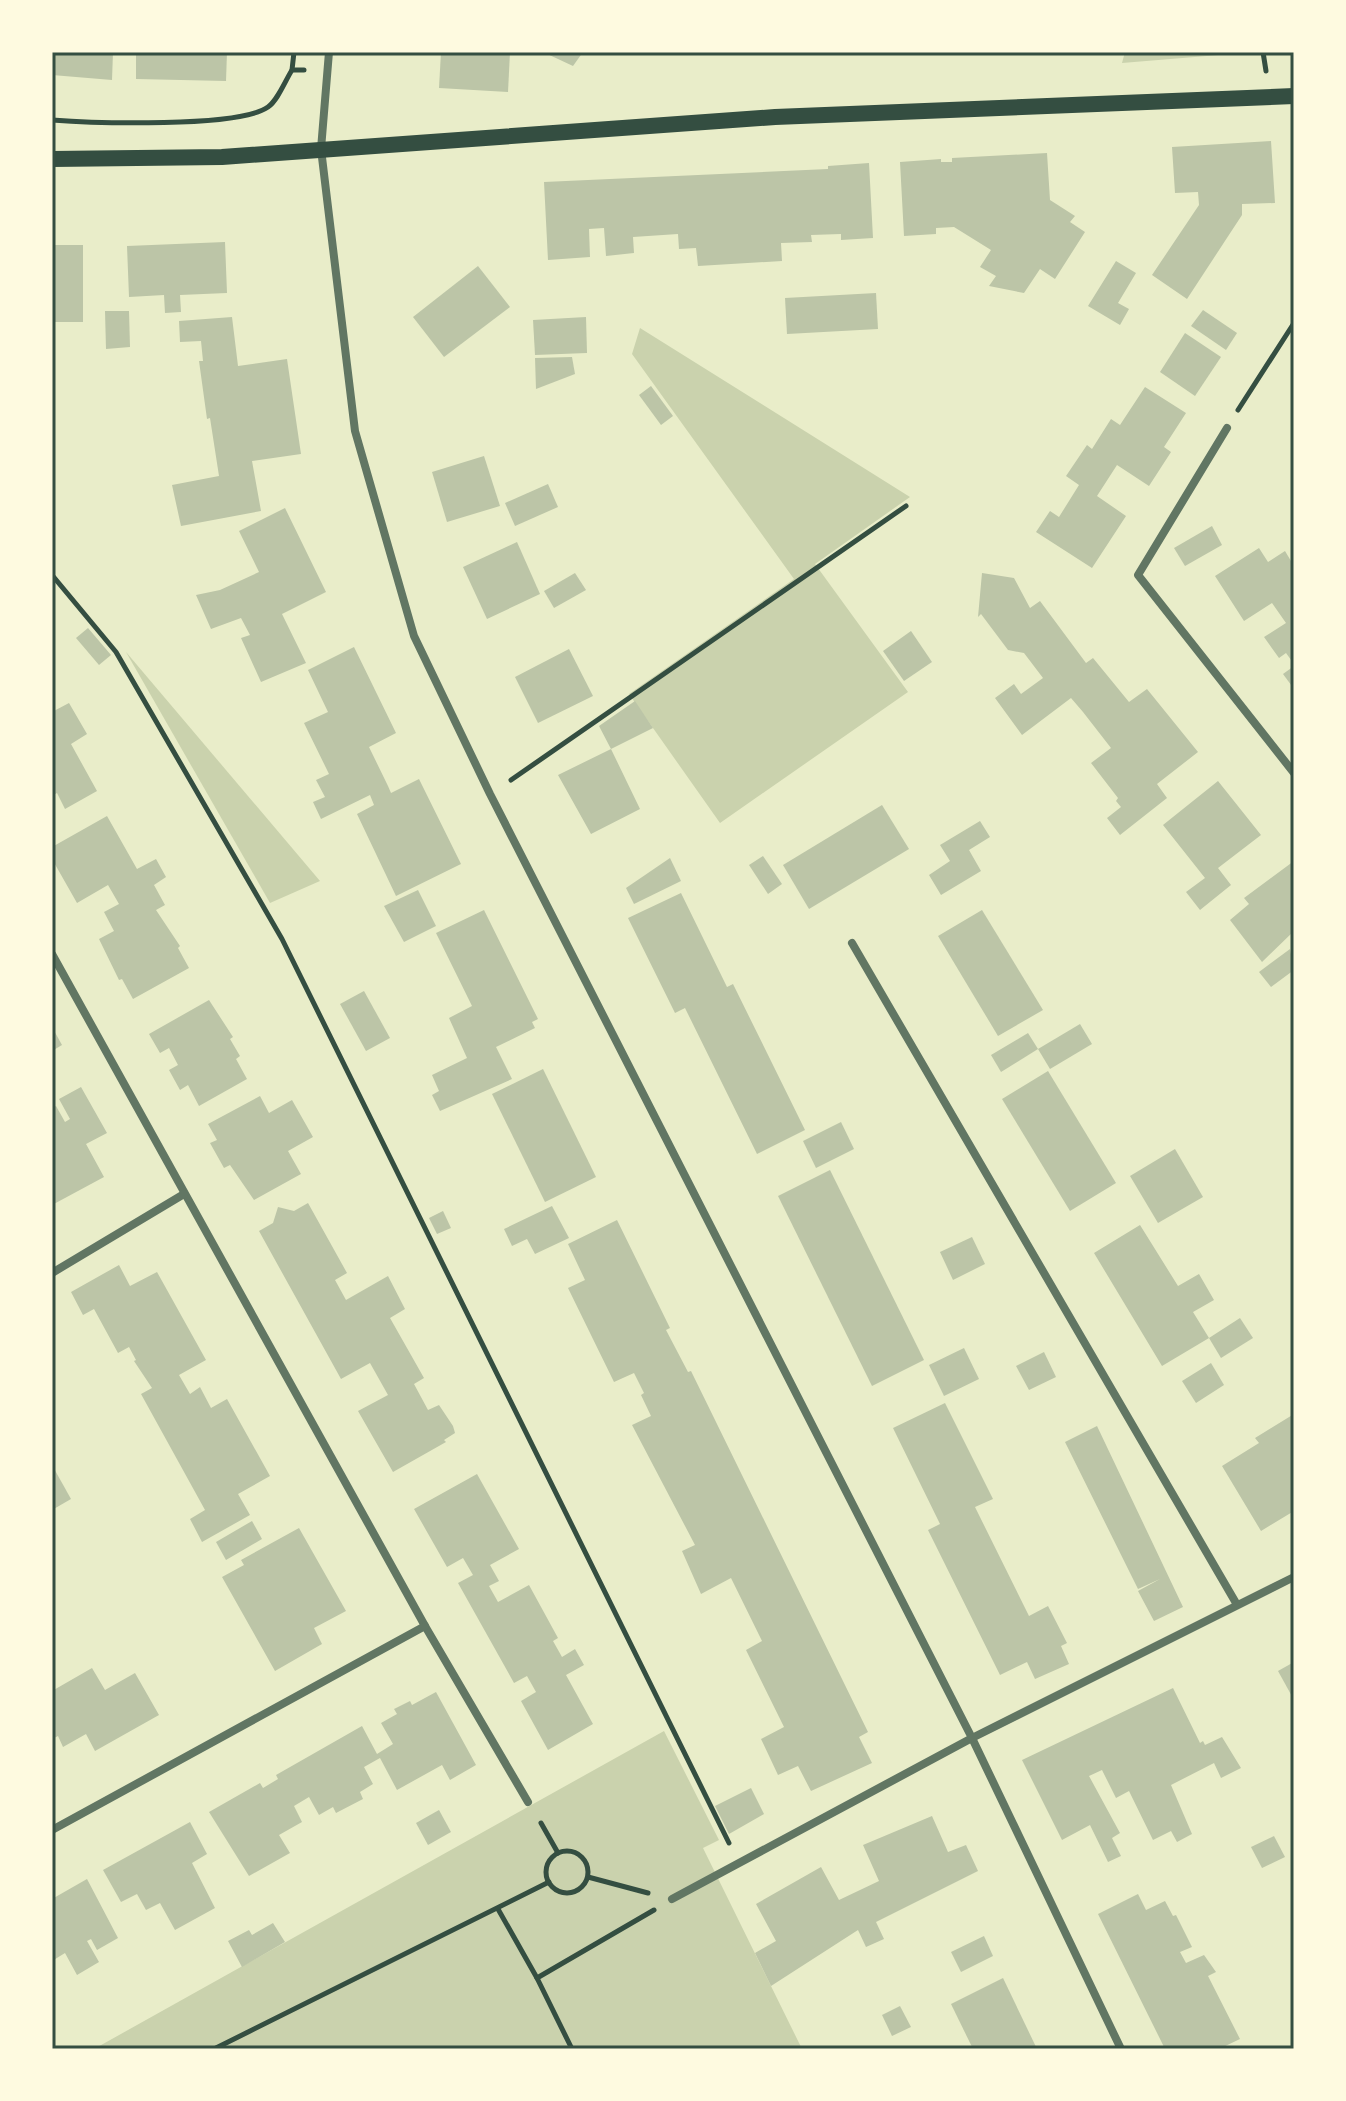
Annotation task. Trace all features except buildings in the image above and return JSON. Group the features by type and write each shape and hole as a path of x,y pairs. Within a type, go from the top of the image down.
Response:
{"main road":[{"path":"52,159 222,157 775,117 1294,96"}],"street":[{"path":"329,52 321,149 355,431 414,636 490,794 972,1738 1121,2049"},
{"path":"1227,428 1138,575 1294,773"},
{"path":"852,943 1236,1603"},
{"path":"52,954 425,1626 528,1802"},
{"path":"52,1273 184,1194"},
{"path":"672,1899 972,1738 1236,1603 1294,1577"},
{"path":"52,1830 425,1626"}],"path":[{"path":"52,120 89,123 245,117 270,106 292,70 294,52"},
{"path":"292,70 327,71"},
{"path":"1227,428 1294,323"},
{"path":"490,794 906,506"},
{"path":"52,575 116,652 282,939 738,1862"},
{"path":"528,1802 558,1853"},
{"path":"549,1882 547,1866 558,1853 571,1851 583,1858 588,1877"},
{"path":"549,1882 567,1893 580,1888 588,1877"},
{"path":"588,1877 672,1899"},
{"path":"214,2049 549,1882"},
{"path":"537,1978 672,1899"},
{"path":"498,1909 572,2049"}],"green space":[{"path":"1125,52 1255,52 1122,63"},
{"path":"640,328 910,497 815,564 908,692 720,823 629,694 794,579 632,354"},
{"path":"126,652 320,881 270,903"},
{"path":"664,1731 719,1840 703,1848 802,2049 94,2049"}]}
